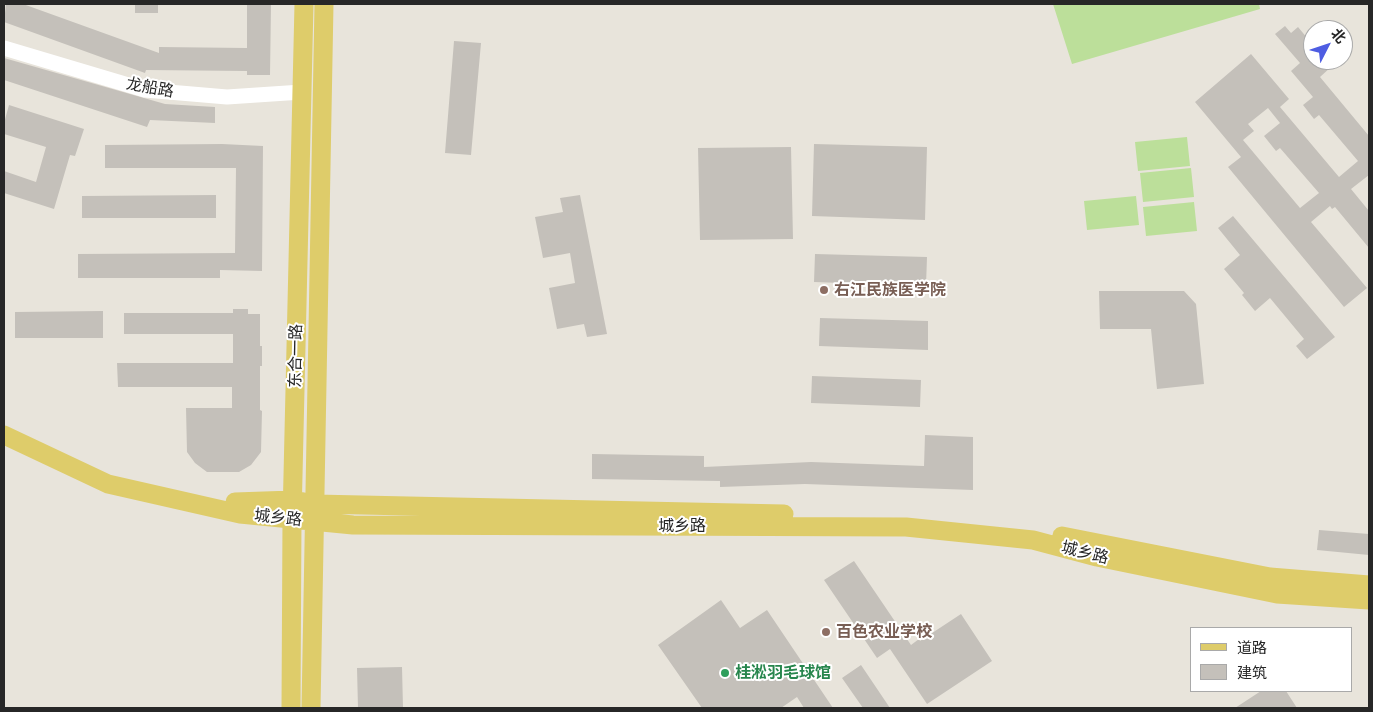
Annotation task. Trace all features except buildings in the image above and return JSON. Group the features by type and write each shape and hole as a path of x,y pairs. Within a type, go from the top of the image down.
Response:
{"main road":[{"name":"东合一路","path":"290,708 292,508 304,4"},
{"name":"东合一路","path":"312,708 324,4"},
{"name":"城乡路","path":"4,424 111,474 241,504 292,508 353,525 906,527 1034,540 1097,557 1277,594 1369,600"},
{"name":"城乡路","path":"4,435 108,484 240,514 292,508"},
{"name":"城乡路","path":"315,513 906,516 1035,530 1270,577 1369,585"}],"street":[{"name":"龙船路","path":"4,48 145,90 227,97 302,92"}],"green space":[{"path":"1053,4 1259,4 1260,9 1072,64"},
{"path":"1187,137 1190,166 1138,171 1135,142"},
{"path":"1191,168 1194,197 1143,202 1140,173"},
{"path":"1136,196 1139,225 1087,230 1084,201"},
{"path":"1194,202 1197,231 1146,236 1143,207"}],"place":[{"name":"右江民族医学院","path":"824,290"},
{"name":"百色农业学校","path":"826,632"},
{"name":"桂淞羽毛球馆","path":"725,673"}]}
